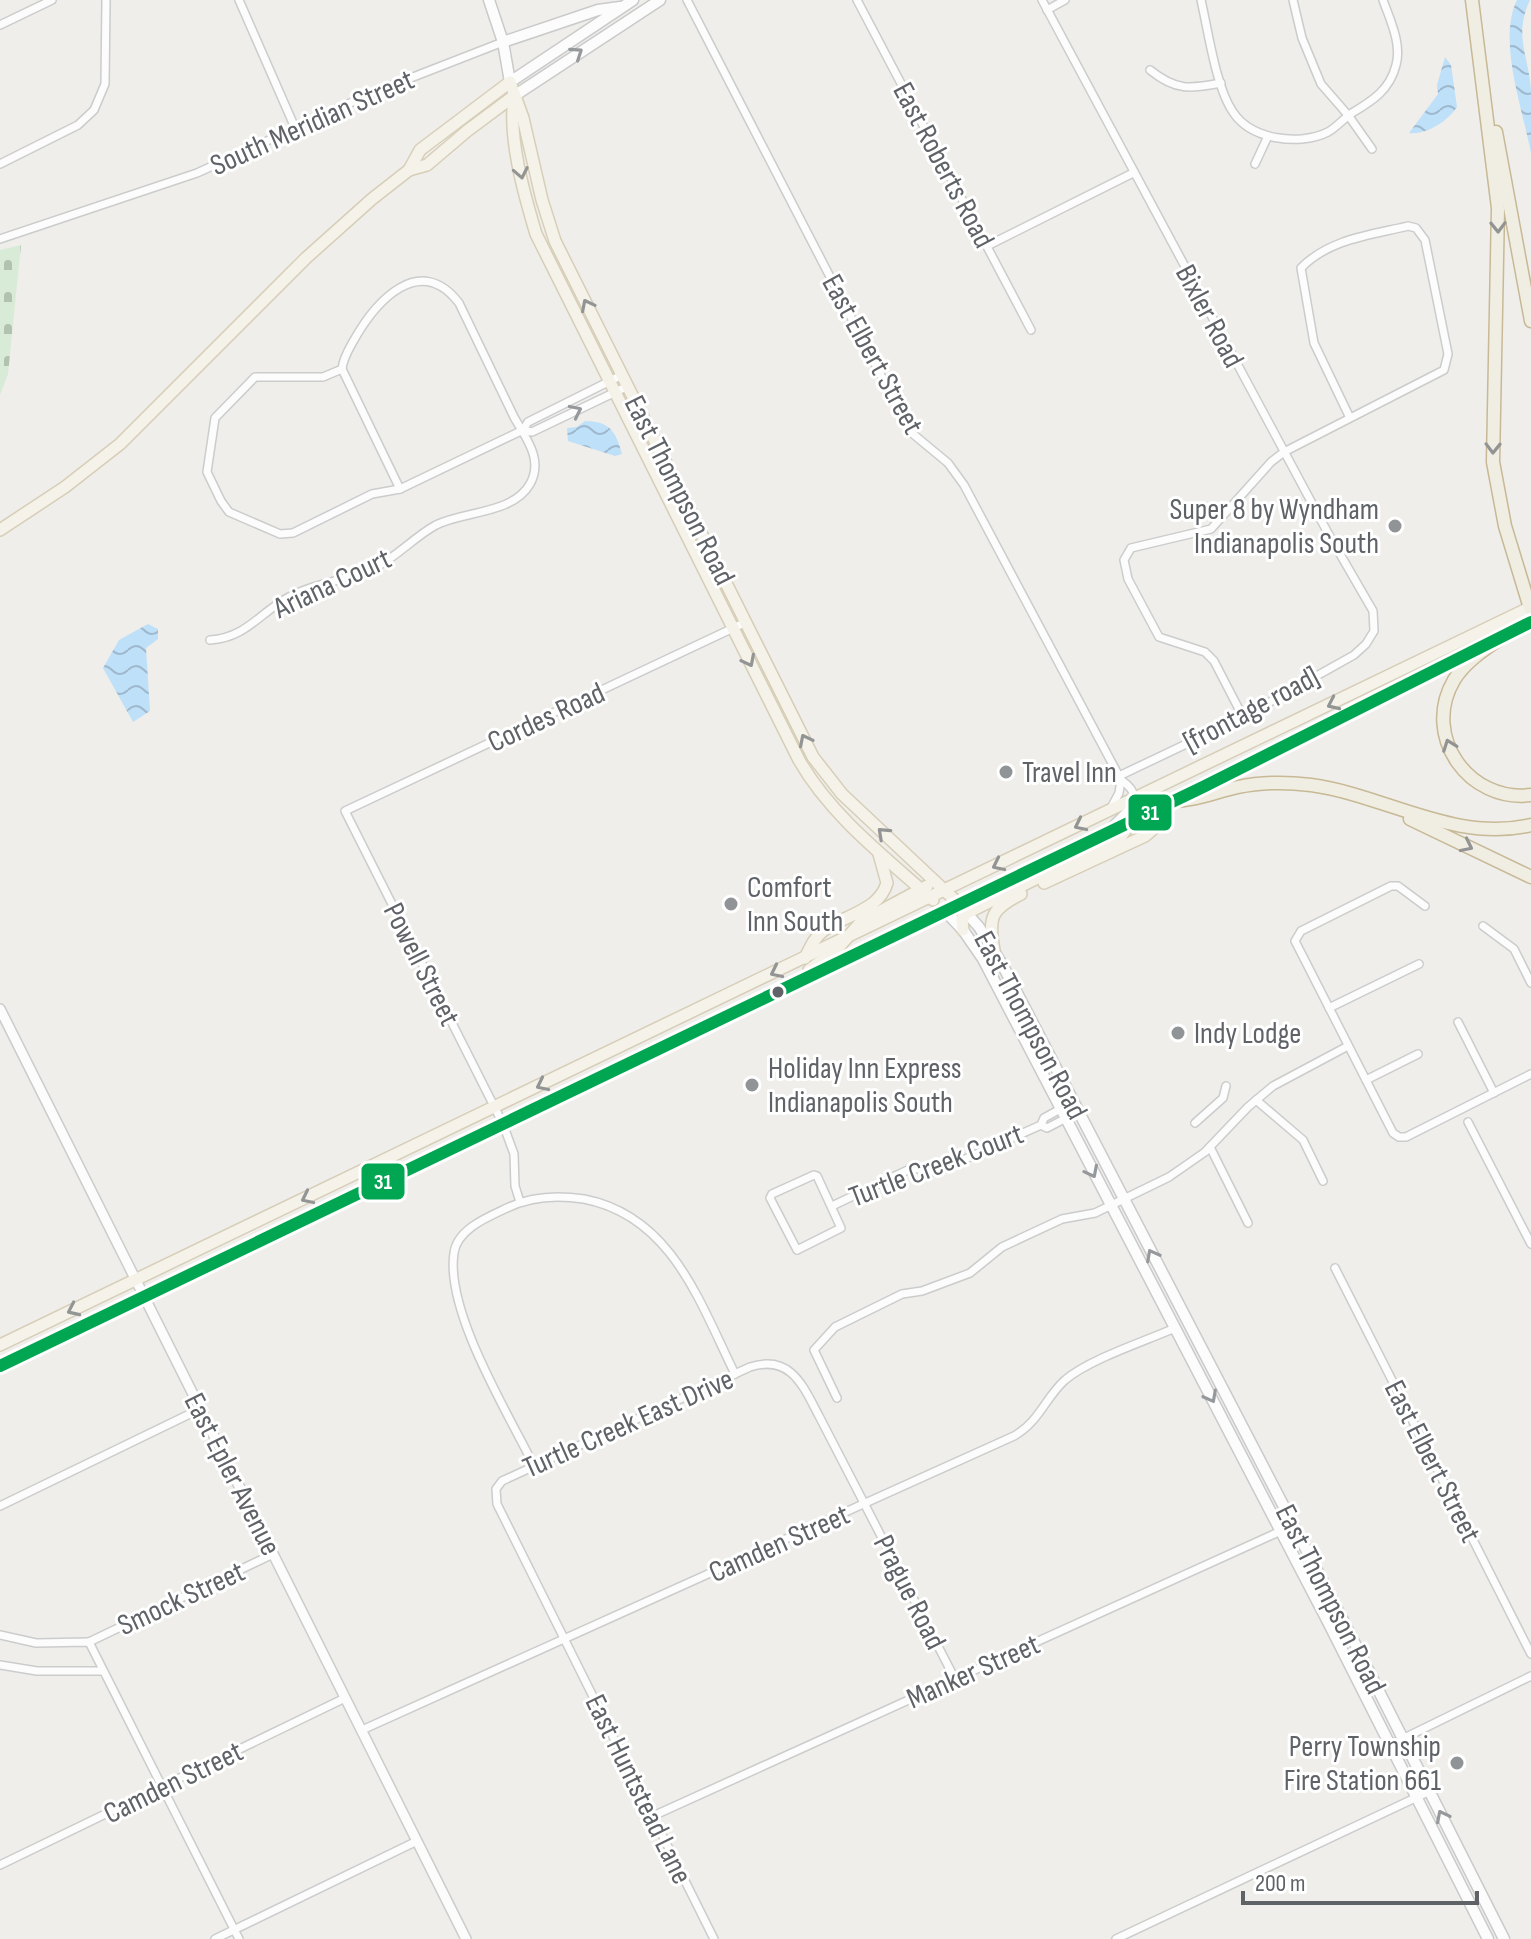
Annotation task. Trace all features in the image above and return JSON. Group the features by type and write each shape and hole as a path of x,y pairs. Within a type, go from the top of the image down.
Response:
{"highway":[{"path":"1472,0 1498,208 1493,462 1503,518 1530,607"},
{"path":"1477,39 1531,321"},
{"path":"1510,632 1472,659 1455,679 1445,704 1444,731 1456,763 1470,778 1500,794 1531,795"},
{"path":"1168,803 1187,801 1240,786 1276,783 1322,787 1462,827 1501,830 1531,825"},
{"path":"1371,800 1531,877"}],"main road":[{"name":"East Thompson Road","path":"489,0 503,42 510,82 523,118 552,233 822,770 842,794 946,890 994,950 1075,1107 1175,1328 1488,1939"},
{"name":"South Meridian Street","path":"409,170 427,165 514,96 660,0"},
{"name":"South Meridian Street","path":"503,42 628,3"},
{"name":"South Meridian Street","path":"0,530 52,497 120,444 306,258 409,170 420,150 510,82 628,3"},
{"name":"East Thompson Road","path":"514,96 511,118 536,234 806,772 830,803 963,930 983,959 1063,1114 1188,1324 1294,1525 1504,1939"},
{"path":"0,1366 145,1297 846,938 926,894 946,890 1530,607"},
{"path":"963,908 1109,830 1531,622"},
{"path":"0,1345 136,1280 789,987 945,911 963,908 1109,844 1120,837 1145,802 1183,780 1189,772"},
{"path":"994,950 991,924 996,909 1145,836 1159,824 1168,803"},
{"path":"805,958 824,930 874,902 885,890 887,875 877,850"},
{"path":"924,870 928,880 926,894"},
{"path":"963,908 963,930"},
{"path":"789,987 823,961 846,938"},
{"path":"1175,1328 1188,1324"}],"street":[{"path":"0,25 52,0"},
{"path":"0,164 78,125 94,110 105,84 106,0"},
{"path":"239,0 296,130"},
{"name":"East Elbert Street","path":"687,0 903,418 915,437 948,463 964,485 1134,799"},
{"name":"East Roberts Road","path":"857,0 1031,330"},
{"name":"Bixler Road","path":"1042,0 1284,452 1373,611 1374,631"},
{"path":"1047,10 1065,0"},
{"path":"1201,0 1221,83 1233,114 1268,136 1304,140 1329,131 1348,115 1374,101 1386,88 1397,65 1398,46 1383,0"},
{"path":"1293,0 1302,38 1321,84 1372,149"},
{"name":"South Meridian Street","path":"0,239 176,181 296,130 383,88 503,42"},
{"path":"1150,70 1166,83 1180,87 1221,83"},
{"path":"1255,164 1268,136"},
{"path":"987,246 1133,173"},
{"path":"1243,717 1214,661 1205,652 1159,637 1128,579 1124,560 1131,548 1211,529 1271,462 1284,452 1444,370 1448,354 1425,240 1416,228 1408,226 1331,245 1313,255 1301,268 1314,343 1350,418"},
{"name":"Ariana Court","path":"210,640 241,633 272,607 301,590 378,566 443,522 490,509 519,496 530,483 535,467 530,442 514,417 459,303 449,292 426,281 412,282 398,288 365,322 343,360 342,369"},
{"path":"400,489 342,369 323,377 255,377 220,411 213,423 206,469 221,501 229,512 286,534 372,494 400,489 523,430 528,422 611,388 628,386"},
{"path":"611,388 622,375"},
{"name":"Cordes Road","path":"345,811 746,622"},
{"name":"[frontage road]","path":"1120,778 1243,717 1354,655 1374,631"},
{"path":"1109,811 1119,793 1120,778"},
{"path":"1109,830 1131,809 1134,799"},
{"name":"Powell Street","path":"345,811 499,1116 514,1154 515,1186 520,1202"},
{"path":"1425,906 1398,886 1391,886 1301,931 1296,937 1296,947 1393,1133 1406,1137 1531,1074"},
{"path":"1483,926 1514,949 1531,983"},
{"path":"1329,1008 1419,964"},
{"name":"East Epler Avenue","path":"0,1009 466,1939"},
{"path":"1458,1022 1494,1093"},
{"path":"837,1398 814,1350 835,1327 902,1294 922,1291 970,1273 1000,1248 1062,1219 1090,1214 1175,1173 1210,1147 1256,1100 1289,1076 1348,1046"},
{"path":"1366,1080 1418,1054"},
{"path":"1195,1123 1223,1098 1226,1086"},
{"path":"1256,1100 1303,1140 1323,1181"},
{"name":"Turtle Creek Court","path":"832,1206 912,1168 936,1172 1041,1125 1044,1118 1063,1114 1075,1107"},
{"path":"1468,1122 1531,1244"},
{"path":"1210,1147 1248,1223"},
{"name":"Turtle Creek Court","path":"816,1175 832,1206 841,1228 797,1250 770,1198 772,1194 816,1175"},
{"path":"534,1466 467,1329 457,1294 453,1260 455,1245 463,1233 520,1202 556,1197 591,1201 629,1215 647,1228 682,1268 735,1374"},
{"name":"East Elbert Street","path":"1335,1268 1531,1654"},
{"name":"Camden Street","path":"362,1730 1017,1435 1038,1418 1057,1389 1074,1374 1175,1328"},
{"name":"Turtle Creek East Drive","path":"565,1639 496,1500 496,1489 502,1481 735,1374 763,1364 778,1365 794,1374 865,1504"},
{"path":"0,1506 200,1409"},
{"name":"Prague Road","path":"865,1504 955,1679"},
{"name":"Manker Street","path":"653,1816 1294,1525"},
{"name":"Smock Street","path":"89,1642 273,1554"},
{"path":"0,1635 36,1643 89,1642 239,1939"},
{"name":"East Huntstead Lane","path":"565,1639 714,1939"},
{"path":"0,1665 37,1671 103,1671"},
{"path":"1390,1745 1531,1676"},
{"name":"Camden Street","path":"0,1865 345,1698"},
{"path":"1116,1939 1430,1791"},
{"path":"215,1939 417,1841"}],"green space":[{"path":"21,245 8,374 0,395 0,250"}],"water":[{"path":"1517,0 1530,0 1522,35 1531,91 1531,153 1511,55 1512,16"},
{"path":"1445,57 1451,65 1457,107 1436,126 1409,133 1438,94 1437,85"},
{"path":"585,421 600,423 611,429 622,454 615,456 568,441 567,428 577,427"},
{"path":"148,624 158,629 158,639 146,648 150,711 133,722 103,668 119,640"}],"transit line":[{"name":"31","path":"0,1366 1203,787 1531,622"}],"place":[{"name":"Super 8 by Wyndham Indianapolis South","path":"1395,526"},
{"name":"Travel Inn","path":"1006,772"},
{"name":"Comfort Inn South","path":"731,904"},
{"name":"Indy Lodge","path":"1178,1033"},
{"name":"Holiday Inn Express Indianapolis South","path":"752,1085"},
{"name":"Perry Township Fire Station 661","path":"1457,1763"}]}
